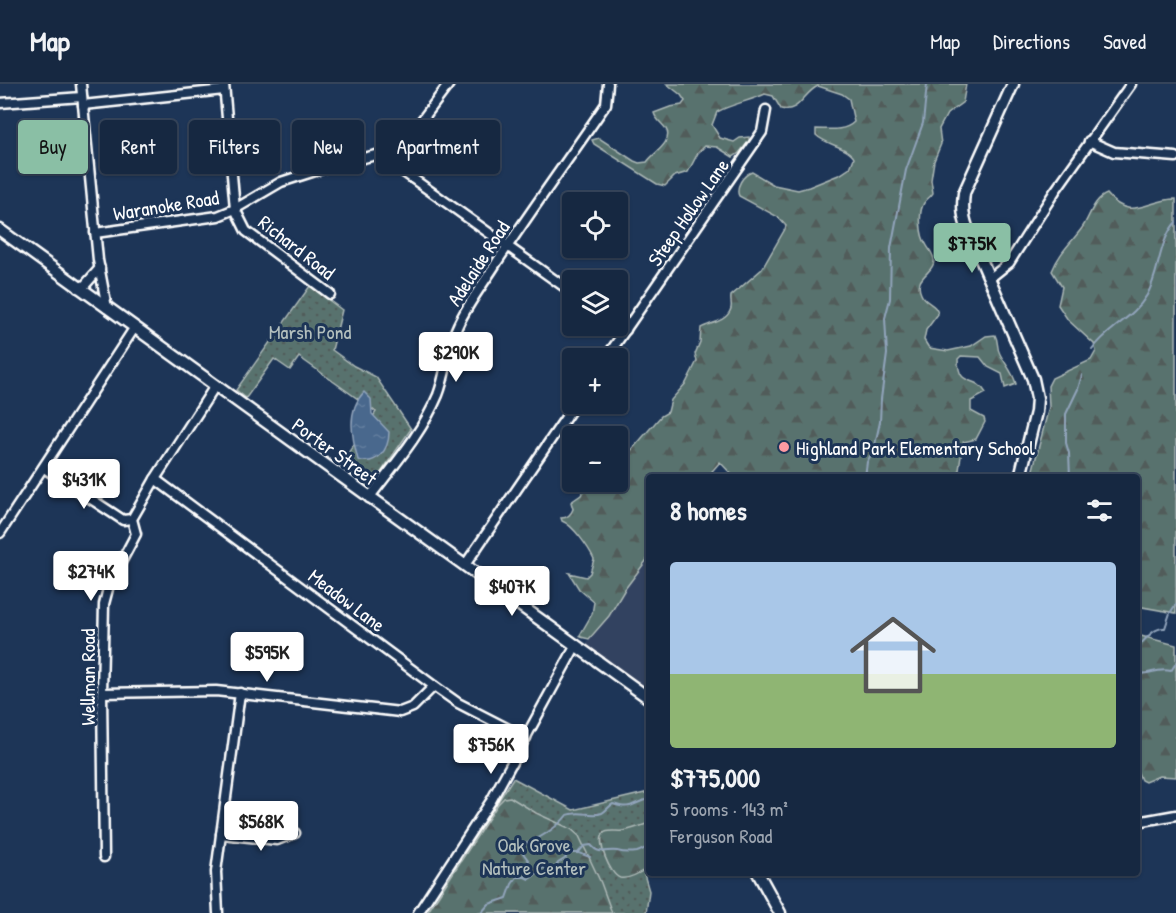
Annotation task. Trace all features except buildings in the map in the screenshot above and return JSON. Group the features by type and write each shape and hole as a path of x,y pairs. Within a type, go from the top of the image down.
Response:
{"street":[{"path":"81,84 95,233 107,308"},
{"name":"Waranoke Road","path":"422,120 449,84"},
{"name":"Adelaide Road","path":"369,498 425,420 444,375 449,348 457,325 507,246 606,104 608,84"},
{"path":"1013,84 964,193 962,205 963,216 1033,379 1037,399 1036,412 1021,474"},
{"path":"989,279 1009,263 1089,141 1131,84"},
{"path":"0,103 83,101 224,87"},
{"name":"Richard Road","path":"224,87 236,209 246,231 330,294"},
{"name":"Steep Hollow Lane","path":"628,320 762,132 766,110"},
{"path":"1089,141 1114,152 1176,157"},
{"name":"Waranoke Road","path":"95,233 218,216 236,209 281,182 334,165 376,156"},
{"path":"406,174 562,285"},
{"name":"Porter Street","path":"0,230 646,696"},
{"path":"78,288 85,285 100,268"},
{"path":"0,533 135,327"},
{"name":"Wellman Road","path":"104,857 102,693 104,604 109,585 136,534 132,519 155,478 215,386"},
{"path":"465,565 568,414"},
{"path":"44,468 123,520 132,519"},
{"name":"Meadow Lane","path":"155,478 434,686 459,703 526,738"},
{"path":"418,913 491,801 576,645"},
{"path":"102,693 216,691 400,712 413,707 434,686"},
{"path":"218,913 216,872 240,693"},
{"path":"1140,821 1176,815"},
{"path":"221,834 277,840 296,833"},
{"path":"760,876 780,913"}],"shaded area":[{"path":"646,558 646,688 586,644"}],"green space":[{"path":"667,84 966,84 963,102 947,114 939,129 941,144 934,161 931,180 933,193 925,202 921,212 922,235 934,261 919,288 925,300 937,310 938,314 926,330 924,340 929,348 948,351 971,346 986,336 995,335 999,351 1016,384 1005,388 1002,374 988,367 980,357 961,356 958,359 964,378 982,387 986,393 971,401 971,411 984,418 985,422 976,439 963,442 958,474 731,474 720,462 710,474 646,474 646,561 609,616 589,639 580,635 592,614 594,602 579,589 569,573 586,577 590,573 594,559 580,537 561,518 571,513 573,509 571,502 582,492 628,492 628,454 661,416 668,412 671,400 686,383 697,361 695,354 700,342 701,328 728,315 731,296 762,269 785,229 786,226 778,217 739,196 738,189 741,182 752,172 774,185 798,190 841,174 850,168 854,158 847,151 816,135 816,129 841,129 854,122 849,99 842,94 818,86 793,108 781,109 773,96 765,94 717,112 712,125 720,138 734,142 740,138 749,137 749,141 733,157 717,147 705,146 698,153 688,172 675,176 665,186 657,184 594,144 592,140 599,138 634,161 647,162 665,143 668,134 654,113 682,105 685,101"},
{"path":"1107,194 1116,203 1132,208 1176,199 1176,613 1140,607 1140,474 1032,474 1049,407 1048,386 1052,378 1091,360 1096,351 1094,344 1068,320 1058,305 1062,287 1052,271 1102,196"},
{"name":"Marsh Pond","path":"310,286 342,310 332,350 354,366 376,377 411,429 371,487 340,465 376,412 299,357 290,370 274,359 246,398 236,390"},
{"path":"1140,636 1176,645 1176,777 1159,776 1145,782 1141,780"},
{"name":"Oak Grove Nature Center","path":"513,778 573,810 646,793 646,873 644,874 649,891 646,913 427,913"},
{"name":"Oak Grove Nature Center","path":"510,797 536,813 571,829 579,836 612,913 427,913 498,804 504,798"},
{"path":"646,824 646,869 620,878 612,871 605,857 602,837 608,831 629,830"}],"water":[{"path":"364,392 371,399 372,414 389,432 387,445 381,455 371,461 358,460 352,424 358,399"}],"waterway":[{"path":"865,474 880,422 887,354 885,318 890,299 891,248 906,170 923,123 927,84"},
{"path":"1092,350 1105,335 1135,310 1147,295 1162,248 1176,222"},
{"path":"1070,474 1066,443 1066,414 1082,375"},
{"path":"1140,645 1153,632 1165,628 1176,604"},
{"path":"1140,674 1171,671 1176,663"},
{"path":"481,913 489,904 507,898 517,877 525,877 529,861 523,853 524,844 547,833 567,815 598,814 613,804 625,807 646,800"},
{"path":"525,877 529,879 547,867 555,868 566,858 567,853 578,853 584,846 591,845 601,851 629,853 646,848"},
{"path":"579,853 590,857"}],"place":[{"name":"Highland Park Elementary School","path":"784,447"}]}
